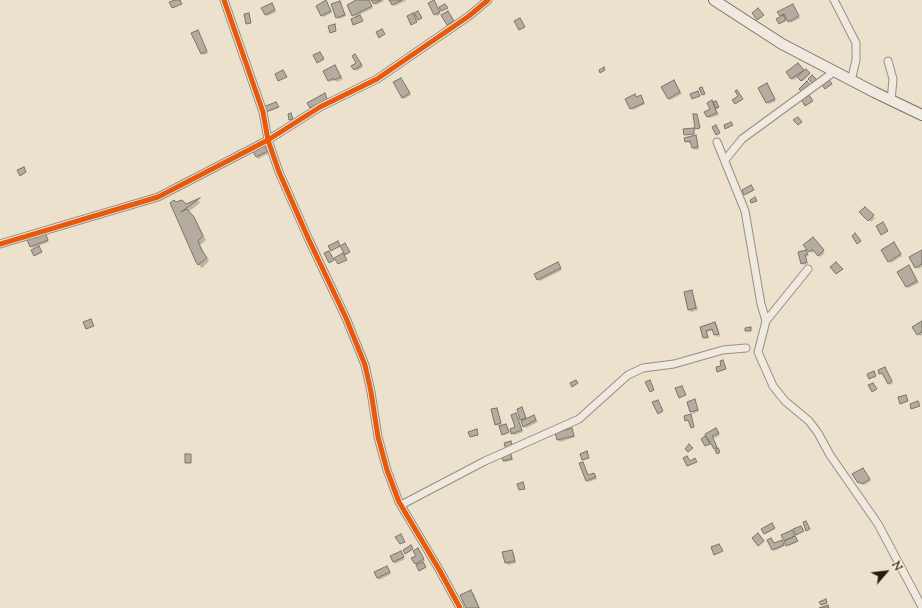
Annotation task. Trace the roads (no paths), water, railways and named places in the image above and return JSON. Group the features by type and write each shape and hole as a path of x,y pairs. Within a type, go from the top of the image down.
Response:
{"main road":[{"path":"715,0 782,44 851,81 922,115"}],"street":[{"path":"224,0 263,112 268,140 279,172 346,318 365,365 378,437 387,470 401,505 460,608"},
{"path":"0,244 158,197 268,140 320,107 377,79 469,16 488,0"},
{"path":"834,0 856,43 856,60 851,81"},
{"path":"888,61 893,79 891,101"},
{"path":"725,160 742,139 831,74"},
{"path":"717,142 745,211 766,321"},
{"path":"808,269 766,321 758,352 773,386 785,401 809,421 818,433 830,455 878,524 922,607"},
{"path":"401,505 485,461 579,419 628,375 643,368 674,364 722,350 746,348"}]}
